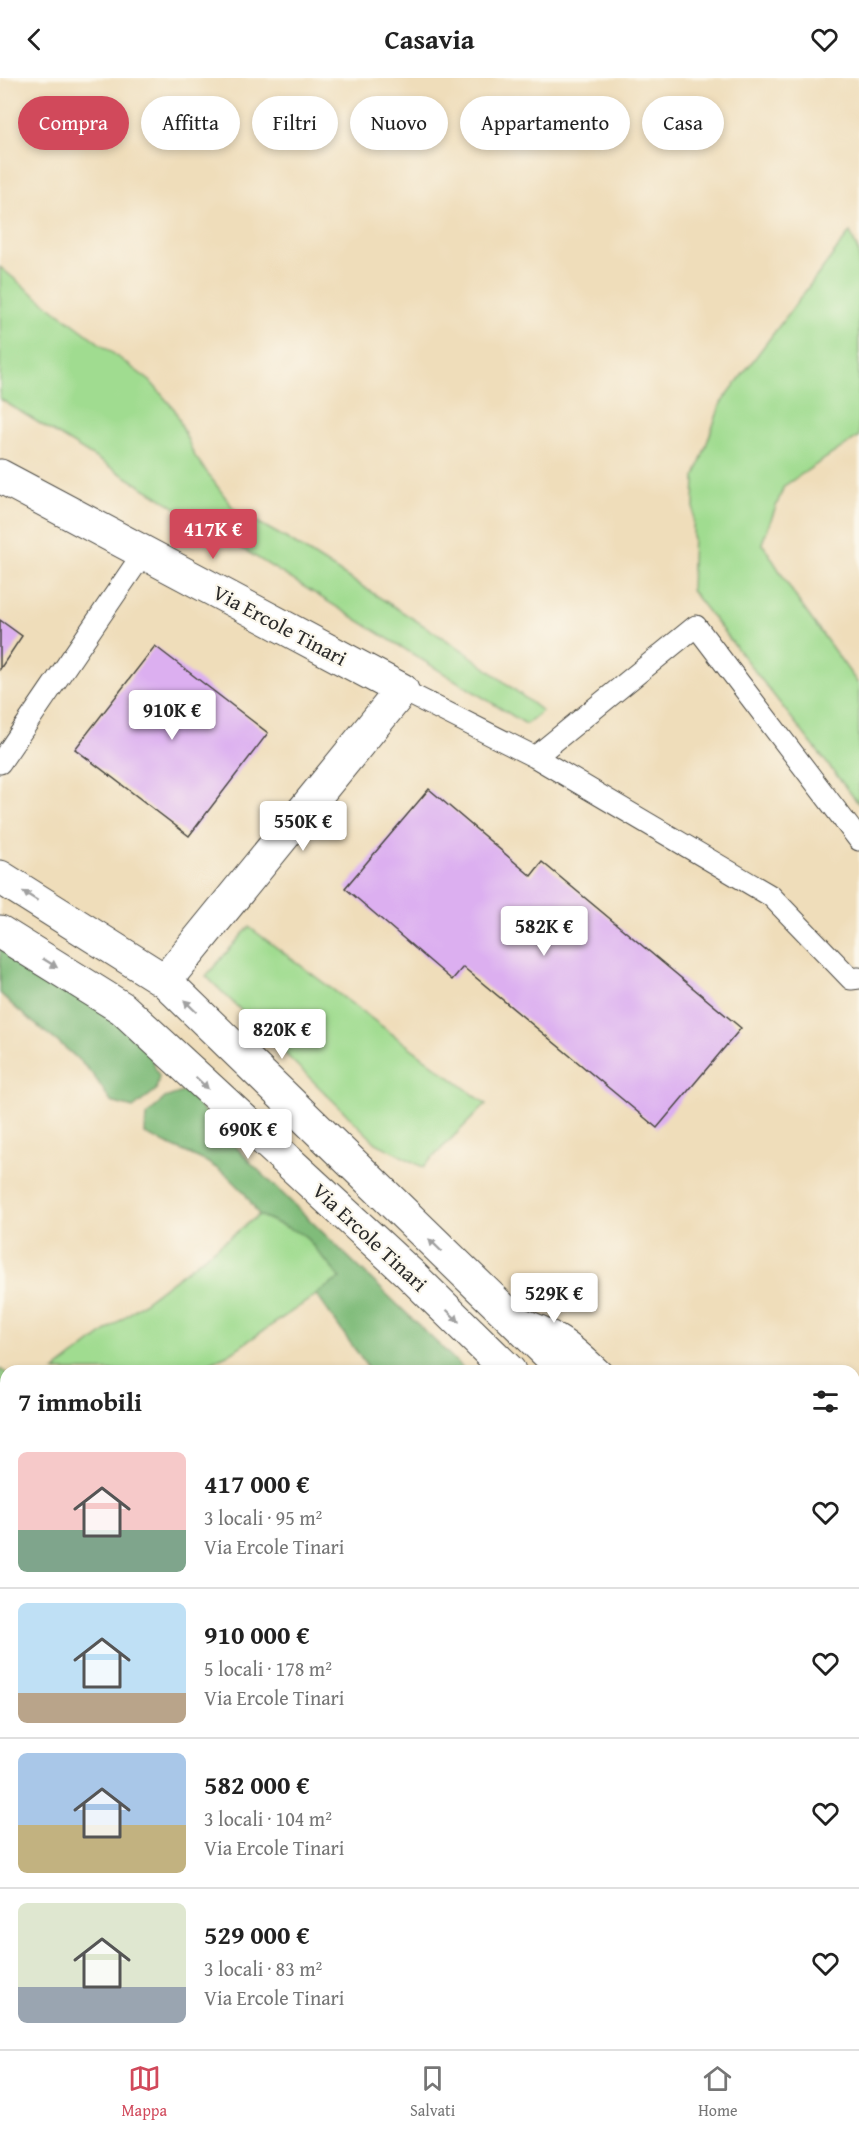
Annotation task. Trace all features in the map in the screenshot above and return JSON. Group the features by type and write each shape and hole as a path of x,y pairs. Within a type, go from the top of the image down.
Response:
{"street":[{"name":"Via Ercole Tinari","path":"0,476 402,690"},
{"path":"165,981 402,690"},
{"name":"Via Ercole Tinari","path":"0,877 165,981 560,1365"},
{"name":"Via Ercole Tinari","path":"0,932 122,1008 409,1273 503,1365"}],"lane":[{"path":"0,763 144,552"},
{"path":"535,757 696,626 859,840"},
{"name":"Via Ercole Tinari","path":"402,690 535,757 771,896 851,979 859,978"},
{"path":"507,1314 540,1325 572,1343 595,1365"}],"green space":[{"path":"850,232 859,253 859,436 784,486 762,543 799,602 859,685 859,804 691,590 695,477 721,403"},
{"path":"0,267 150,381 175,410 194,455 234,509 289,540 464,651 542,711 526,724 0,399"},
{"path":"249,927 486,1104 423,1167 376,1143 206,976"},
{"path":"0,942 113,1019 148,1052 159,1076 156,1090 133,1108 111,1102 95,1077 82,1063 0,993"},
{"path":"185,1091 251,1163 460,1365 366,1365 316,1294 340,1278 304,1235 259,1215 244,1192 227,1175 207,1162 145,1134 146,1116 165,1098"},
{"path":"259,1215 304,1235 341,1278 229,1354 205,1365 62,1365"}],"building":[{"path":"0,620 22,636 0,669"},
{"path":"155,646 268,733 189,836 75,749"},
{"path":"429,789 531,876 542,862 741,1028 657,1128 463,967 452,980 345,888"}]}
